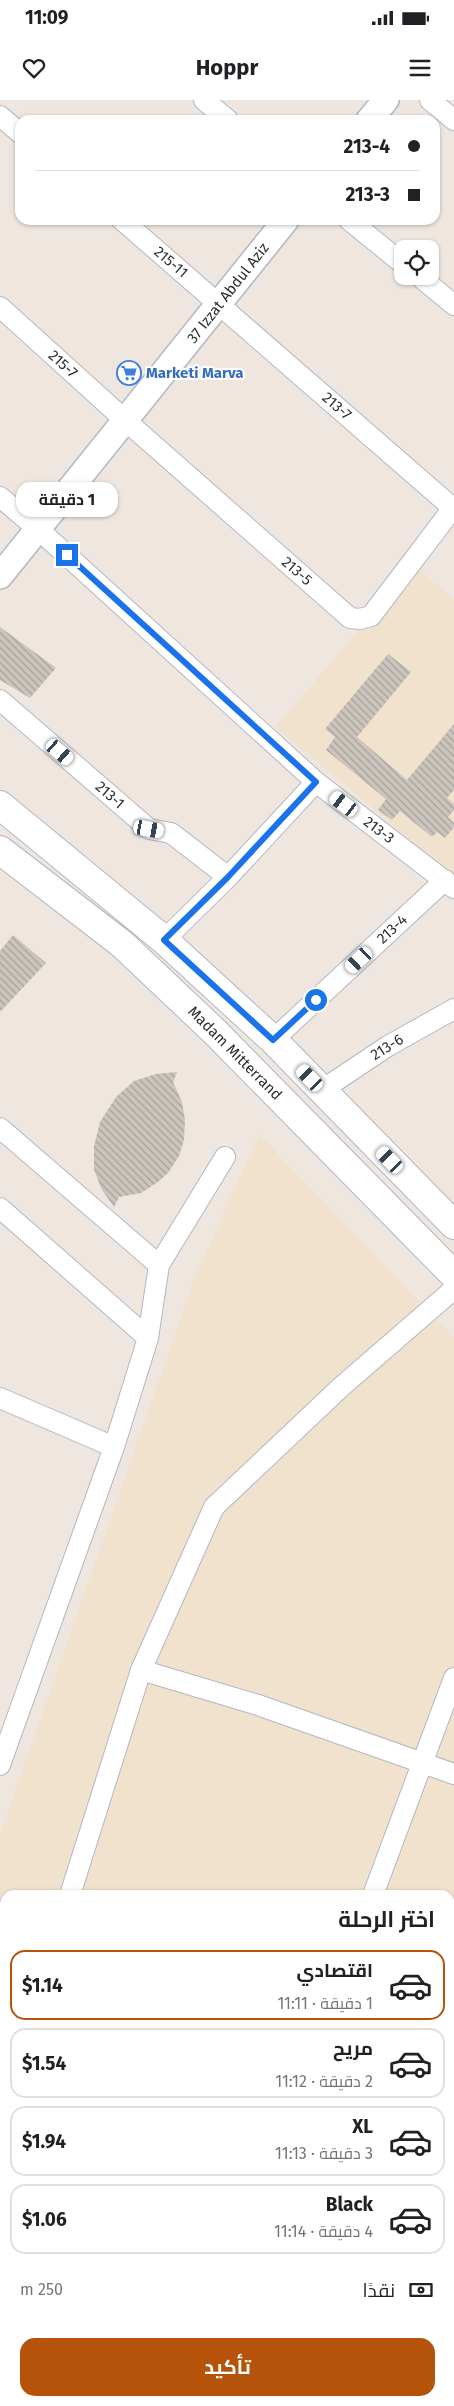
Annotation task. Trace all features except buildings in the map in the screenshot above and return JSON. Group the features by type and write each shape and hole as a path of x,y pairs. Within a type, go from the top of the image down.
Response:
{"main road":[{"path":"0,805 164,940 273,1040 454,1226"},
{"name":"Madam Mitterrand","path":"0,850 122,944 216,1032 454,1275"}],"street":[{"path":"204,100 222,115"},
{"path":"373,115 386,100"},
{"path":"430,100 454,120"},
{"path":"0,116 15,130"},
{"name":"215-11","path":"128,225 220,303"},
{"name":"37 Izzat Abdul Aziz","path":"0,576 282,225"},
{"path":"355,225 394,257"},
{"path":"430,285 454,305"},
{"name":"213-7","path":"220,303 453,508"},
{"name":"215-7","path":"0,307 126,421"},
{"name":"213-5","path":"126,421 350,618 360,619 371,616 453,508"},
{"name":"213-3","path":"0,497 38,529 316,782 449,884"},
{"name":"213-1","path":"0,700 149,829 171,833 228,877"},
{"path":"164,940 228,877 316,782"},
{"name":"213-4","path":"273,1040 449,884"},
{"name":"213-6","path":"322,1090 388,1046 454,1009"},
{"path":"0,1128 159,1265"},
{"path":"0,1766 114,1447 148,1338 159,1265 225,1157"},
{"path":"0,1208 148,1338"},
{"path":"72,1890 140,1670 214,1507 341,1387 454,1289"},
{"path":"0,1398 114,1447"},
{"path":"140,1670 258,1705 454,1774"},
{"path":"375,1890 454,1678"}],"shaded area":[{"path":"414,566 454,599 454,876 275,727"},
{"path":"259,1134 454,1338 454,1890 0,1890 0,1834 195,1277"}],"place":[{"name":"Marketi Marva","path":"129,373"}],"route":[{"path":"67,555 316,782 228,877 164,940 273,1040 316,1000"}]}
